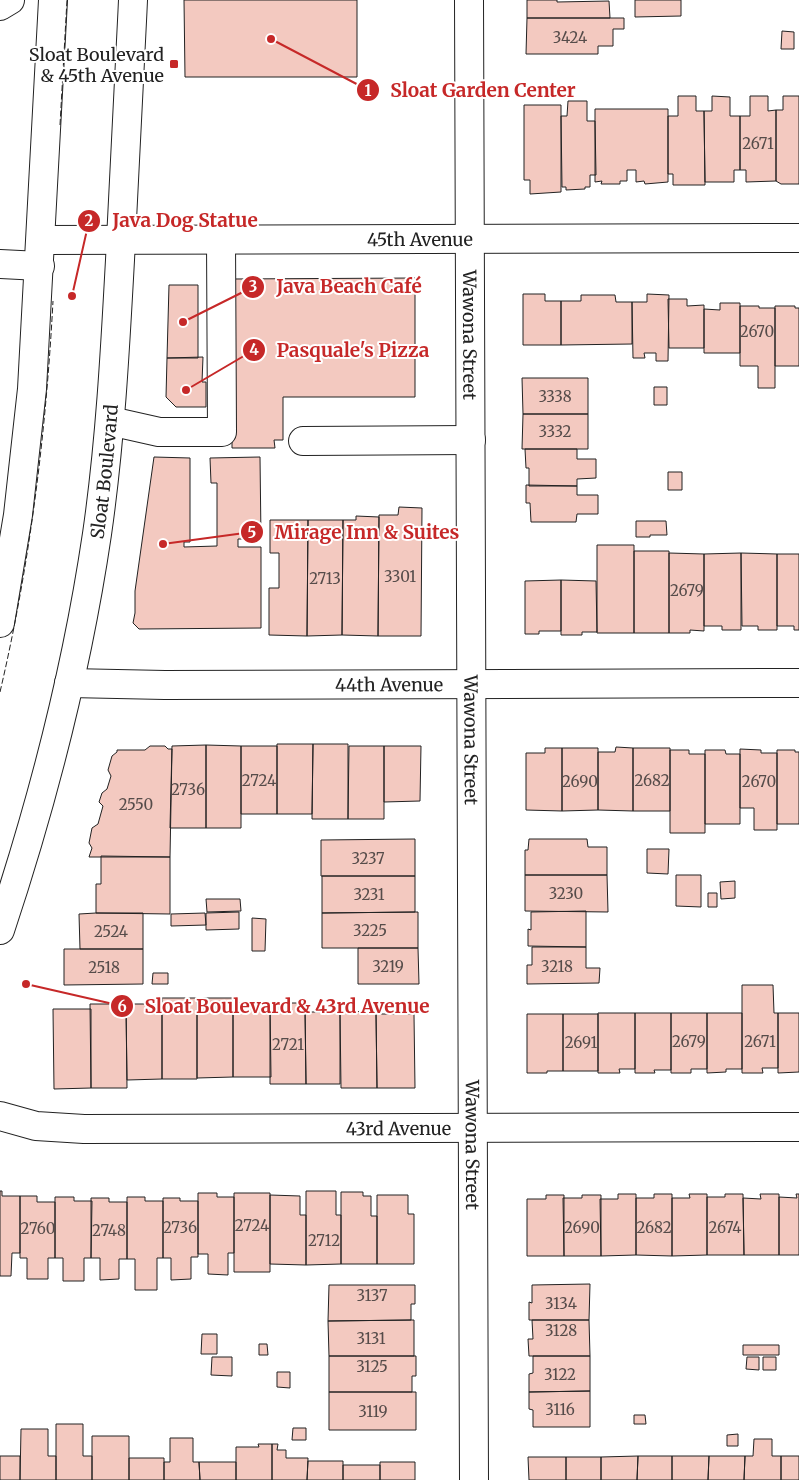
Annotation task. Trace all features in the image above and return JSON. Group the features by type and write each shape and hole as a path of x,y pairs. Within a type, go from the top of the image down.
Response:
{"street":[{"path":"0,6 10,0"},
{"path":"0,623 14,548 32,389 53,0"},
{"name":"Sloat Boulevard","path":"0,930 46,780 69,683 97,534 110,420 133,0"},
{"name":"Wawona Street","path":"469,0 474,1480"},
{"name":"45th Avenue","path":"0,264 40,253 121,240 799,238"},
{"path":"110,420 160,432 222,432 221,240"},
{"path":"302,440 471,440"},
{"name":"44th Avenue","path":"69,683 124,685 799,683"},
{"name":"43rd Avenue","path":"0,1116 36,1126 60,1129 799,1127"}],"building":[{"path":"184,0 357,0 357,77 185,77"},
{"path":"527,0 557,0 557,2 609,1 610,18 527,18"},
{"path":"635,0 681,0 681,16 635,17"},
{"path":"527,18 624,18 624,29 613,29 613,46 598,46 598,54 526,54"},
{"path":"782,31 794,32 794,49 781,49"},
{"path":"678,96 696,96 696,111 704,111 705,185 673,185 673,174 668,174 668,116 678,116"},
{"path":"712,96 730,97 730,116 740,116 740,170 734,170 734,182 705,182 704,111 712,111"},
{"path":"750,96 768,96 768,111 776,110 776,181 746,182 746,170 740,170 740,116 750,116"},
{"path":"783,96 799,96 799,184 781,184 776,181 776,110 783,110"},
{"path":"568,101 587,101 587,121 595,121 596,175 590,175 590,187 585,187 585,189 566,190 566,187 562,187 561,116 567,116"},
{"path":"524,105 561,105 561,192 530,194 530,180 524,180"},
{"path":"595,109 668,109 668,182 645,184 644,181 636,182 636,170 627,170 627,181 620,181 620,184 601,184 602,181 595,182"},
{"path":"415,278 415,397 283,397 283,440 274,440 275,448 232,448 232,279"},
{"path":"169,285 198,285 198,358 167,358"},
{"path":"523,294 545,294 545,301 561,301 561,345 523,345"},
{"path":"647,294 669,295 668,361 656,361 656,353 644,353 645,358 633,358 632,302 647,302"},
{"path":"581,295 615,295 616,302 632,302 632,344 561,345 561,301 581,301"},
{"path":"668,299 687,299 687,306 704,305 704,348 669,348"},
{"path":"720,303 740,303 740,353 704,353 704,309 720,310"},
{"path":"740,306 775,308 775,388 758,388 758,366 740,366"},
{"path":"775,306 795,306 795,308 799,308 799,366 775,366"},
{"path":"203,357 202,382 206,382 206,407 176,407 166,397 167,358"},
{"path":"522,378 588,378 588,414 523,414"},
{"path":"654,387 667,387 667,405 654,405"},
{"path":"523,414 588,414 588,449 522,449"},
{"path":"525,449 577,449 577,459 596,459 596,478 577,479 577,486 529,486 529,468 526,468"},
{"path":"154,457 190,458 190,542 184,542 184,547 217,546 217,483 211,483 210,458 260,457 261,539 238,539 238,547 261,547 261,628 139,629 133,623 135,591"},
{"path":"668,472 682,472 682,490 668,490"},
{"path":"526,485 577,486 577,495 598,495 598,514 577,514 576,522 531,522 530,503 526,503"},
{"path":"399,507 422,508 421,636 378,636 379,515 398,515"},
{"path":"356,516 379,517 378,636 342,635 343,520 356,520"},
{"path":"270,520 308,520 307,636 269,635 269,588 279,588 279,553 270,553"},
{"path":"308,520 343,520 342,635 307,636"},
{"path":"636,521 666,521 667,535 636,537"},
{"path":"597,545 634,545 634,633 597,633"},
{"path":"634,551 669,551 669,633 634,633"},
{"path":"669,553 704,554 704,631 690,630 690,633 669,633"},
{"path":"741,553 741,630 722,630 722,626 704,626 704,554"},
{"path":"741,553 777,554 777,630 758,630 758,626 742,626"},
{"path":"777,554 799,554 799,630 794,630 794,626 777,626"},
{"path":"561,580 561,631 539,631 539,634 525,634 525,581"},
{"path":"561,580 596,581 597,632 582,632 582,635 561,635"},
{"path":"277,744 313,744 312,814 277,814"},
{"path":"313,744 348,744 348,819 312,819"},
{"path":"206,745 206,828 170,828 172,746"},
{"path":"206,745 241,746 241,828 206,828"},
{"path":"150,746 165,746 168,749 172,749 170,857 89,857 92,848 89,843 92,828 98,824 103,806 99,802 102,793 107,789 111,776 108,770 112,756 117,750 145,750"},
{"path":"241,746 277,746 277,814 241,814"},
{"path":"349,746 384,746 384,819 348,819"},
{"path":"384,746 421,746 420,801 384,802"},
{"path":"616,747 633,748 633,811 598,810 598,752 615,752"},
{"path":"545,748 562,748 562,811 526,810 526,753 545,753"},
{"path":"562,748 598,748 598,810 562,811"},
{"path":"633,748 670,748 670,811 633,811"},
{"path":"740,749 761,750 761,753 777,753 777,830 754,830 754,808 740,808"},
{"path":"670,750 689,750 689,754 705,754 705,833 670,833"},
{"path":"705,750 725,750 726,754 740,754 740,824 705,824"},
{"path":"777,750 795,750 795,752 799,752 799,824 777,824"},
{"path":"415,839 415,876 321,876 321,840"},
{"path":"529,839 587,839 588,847 607,847 607,875 525,875 525,850 528,850"},
{"path":"647,849 669,849 668,874 647,873"},
{"path":"101,856 170,857 170,914 96,913 96,884 101,884"},
{"path":"525,875 607,875 608,912 525,911"},
{"path":"676,875 701,875 701,907 676,906"},
{"path":"322,876 415,876 415,912 322,913"},
{"path":"735,881 735,898 721,899 720,882"},
{"path":"708,893 717,893 717,907 708,907"},
{"path":"206,899 240,899 241,911 207,912"},
{"path":"586,911 586,947 528,946 528,929 531,930 531,912"},
{"path":"239,912 239,929 206,930 206,913"},
{"path":"418,912 418,948 322,948 322,913"},
{"path":"143,913 143,949 80,949 79,914"},
{"path":"205,913 206,925 171,926 171,914"},
{"path":"252,918 266,919 265,951 252,951"},
{"path":"532,947 586,947 586,968 600,968 599,983 527,984 527,965 532,965"},
{"path":"358,948 418,948 419,984 358,984"},
{"path":"64,949 143,949 143,984 64,985"},
{"path":"153,973 168,973 168,984 152,984"},
{"path":"742,985 773,985 774,1013 778,1013 778,1068 762,1068 763,1073 742,1073"},
{"path":"162,998 197,998 197,1079 162,1079"},
{"path":"197,998 233,998 233,1077 197,1078"},
{"path":"233,1003 270,1003 271,1077 233,1077"},
{"path":"270,1003 305,1003 306,1084 270,1084"},
{"path":"90,1004 126,1004 127,1088 91,1088"},
{"path":"126,1004 162,1004 162,1079 127,1080"},
{"path":"53,1009 91,1009 91,1088 54,1089"},
{"path":"376,1011 377,1088 341,1088 340,1012"},
{"path":"305,1012 340,1012 340,1084 306,1084"},
{"path":"598,1013 635,1013 635,1069 619,1069 620,1073 598,1073"},
{"path":"635,1013 671,1013 671,1070 654,1070 655,1073 635,1073"},
{"path":"671,1013 707,1013 707,1069 691,1069 691,1073 671,1073"},
{"path":"707,1013 742,1013 742,1069 726,1069 726,1072 707,1073"},
{"path":"778,1013 799,1013 799,1072 778,1073"},
{"path":"376,1014 414,1014 415,1088 377,1088"},
{"path":"527,1014 563,1014 563,1071 527,1073"},
{"path":"563,1014 598,1014 598,1071 563,1071"},
{"path":"0,1191 2,1191 2,1196 20,1196 20,1253 12,1253 11,1276 0,1276"},
{"path":"306,1191 336,1191 336,1215 341,1215 341,1264 306,1265"},
{"path":"341,1192 363,1192 363,1196 371,1196 371,1216 377,1216 377,1264 341,1264"},
{"path":"198,1193 217,1193 217,1197 234,1197 234,1253 228,1253 228,1275 208,1274 208,1254 198,1254"},
{"path":"234,1193 270,1193 270,1272 234,1272"},
{"path":"618,1194 636,1194 636,1255 601,1256 600,1199 618,1199"},
{"path":"654,1194 672,1194 672,1256 636,1255 636,1198 654,1198"},
{"path":"689,1194 707,1194 707,1255 672,1256 672,1198 690,1198"},
{"path":"725,1194 743,1194 744,1255 707,1255 707,1197 725,1197"},
{"path":"760,1194 779,1194 779,1255 744,1255 743,1198 761,1199"},
{"path":"796,1194 799,1194 799,1255 779,1255 779,1197 797,1198"},
{"path":"270,1195 300,1196 300,1215 306,1215 306,1265 270,1264"},
{"path":"377,1195 408,1195 408,1214 414,1214 414,1264 377,1264"},
{"path":"546,1195 564,1195 564,1256 527,1256 527,1199 546,1199"},
{"path":"582,1195 601,1195 601,1256 564,1256 563,1198 582,1198"},
{"path":"20,1196 37,1196 37,1202 55,1202 55,1258 48,1258 48,1279 27,1279 27,1258 20,1258"},
{"path":"55,1197 74,1197 74,1201 92,1201 91,1258 84,1258 84,1281 63,1281 63,1258 55,1258"},
{"path":"127,1197 145,1197 145,1201 163,1201 163,1258 157,1258 157,1290 135,1290 135,1259 127,1259"},
{"path":"91,1198 109,1198 109,1202 127,1202 127,1259 119,1259 119,1279 100,1280 100,1258 91,1258"},
{"path":"163,1198 180,1198 180,1201 198,1201 198,1257 191,1257 191,1279 171,1280 171,1258 163,1258"},
{"path":"590,1284 589,1320 529,1320 529,1302 532,1303 532,1285"},
{"path":"329,1285 415,1285 415,1304 411,1304 411,1320 328,1321"},
{"path":"414,1320 414,1356 329,1356 328,1321"},
{"path":"532,1320 589,1320 590,1356 529,1356 528,1339 533,1339"},
{"path":"202,1334 217,1334 217,1354 201,1354"},
{"path":"259,1344 267,1344 268,1355 259,1355"},
{"path":"743,1345 779,1345 779,1355 743,1355"},
{"path":"329,1356 416,1356 416,1376 412,1376 412,1392 329,1392"},
{"path":"533,1356 590,1356 590,1391 529,1392 529,1374 533,1373"},
{"path":"212,1357 232,1357 232,1376 211,1375"},
{"path":"747,1357 759,1357 759,1370 746,1369"},
{"path":"763,1357 776,1357 776,1370 763,1370"},
{"path":"277,1372 290,1372 290,1388 277,1387"},
{"path":"590,1391 590,1427 533,1427 533,1410 529,1409 529,1392"},
{"path":"329,1392 416,1392 416,1430 329,1430"},
{"path":"634,1415 645,1415 646,1424 634,1424"},
{"path":"56,1424 83,1424 83,1456 92,1456 92,1480 56,1480"},
{"path":"293,1428 306,1428 306,1440 292,1440"},
{"path":"21,1429 48,1429 48,1456 56,1456 56,1480 20,1480"},
{"path":"738,1434 738,1446 727,1446 727,1435"},
{"path":"92,1436 129,1436 129,1480 92,1480"},
{"path":"170,1438 193,1438 193,1462 199,1462 200,1480 164,1480 164,1462 170,1462"},
{"path":"754,1439 772,1439 772,1456 781,1456 781,1480 744,1480 745,1456 753,1456"},
{"path":"258,1444 272,1444 272,1480 236,1480 236,1447 259,1447"},
{"path":"272,1444 278,1444 277,1450 286,1450 286,1458 308,1458 307,1480 272,1480"},
{"path":"0,1456 20,1456 20,1480 0,1480"},
{"path":"638,1456 672,1456 672,1480 637,1480"},
{"path":"638,1456 637,1480 601,1480 601,1457"},
{"path":"672,1456 709,1456 708,1480 672,1480"},
{"path":"709,1456 745,1456 744,1480 708,1480"},
{"path":"781,1456 799,1456 799,1480 781,1480"},
{"path":"528,1457 566,1457 566,1480 529,1480"},
{"path":"566,1457 601,1457 601,1480 566,1480"},
{"path":"129,1458 164,1458 164,1480 129,1480"},
{"path":"308,1461 343,1461 343,1480 307,1480"},
{"path":"199,1462 236,1462 236,1480 200,1480"},
{"path":"380,1462 415,1462 415,1480 380,1480"},
{"path":"343,1465 380,1465 380,1480 343,1480"}],"fence":[{"path":"60,125 67,0"},
{"path":"0,692 20,595 35,498 46,400 53,301"}],"place":[{"name":"Sloat Garden Center","path":"271,39"},
{"name":"Sloat Boulevard & 45th Avenue","path":"174,64"},
{"name":"Java Dog Statue","path":"72,296"},
{"name":"Java Beach Café","path":"183,322"},
{"name":"Pasquale's Pizza","path":"186,390"},
{"name":"Mirage Inn & Suites","path":"163,544"},
{"name":"Sloat Boulevard & 43rd Avenue","path":"26,984"}]}
